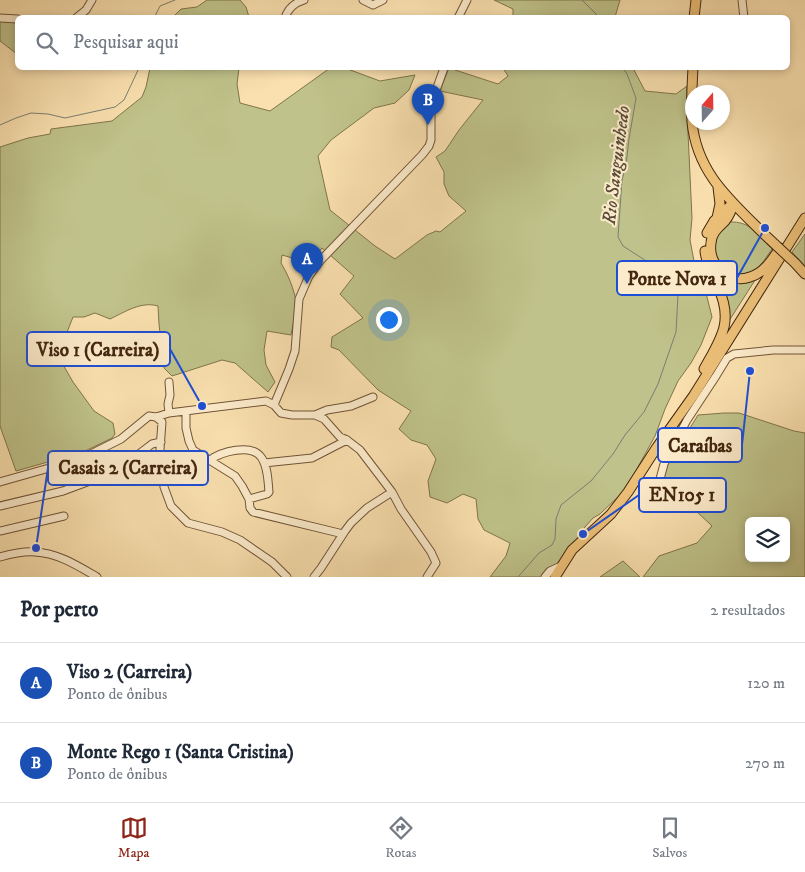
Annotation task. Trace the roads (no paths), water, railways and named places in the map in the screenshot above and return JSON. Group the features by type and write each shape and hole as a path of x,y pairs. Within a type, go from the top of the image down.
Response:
{"main road":[{"path":"694,15 696,0"},
{"path":"693,70 692,122 699,153 708,171 733,203 805,274"},
{"path":"718,186 721,219 712,236 710,250 715,265 726,275 743,279 763,270 775,256"},
{"path":"701,376 725,324 723,298 707,262 704,249 707,234 731,211 733,203"},
{"path":"657,448 805,210"},
{"path":"555,577 572,550 611,514 628,492 694,395 805,218"},
{"path":"721,219 749,219"},
{"path":"773,270 798,236 805,230"}],"street":[{"path":"80,15 86,10 92,0"},
{"path":"287,15 292,6 304,0"},
{"path":"363,0 373,5 383,0"},
{"path":"460,15 467,0"},
{"path":"742,0 744,15"},
{"path":"0,18 15,19"},
{"path":"274,405 289,369 294,351 298,299 309,276 320,261 429,146 431,140 431,114 435,93 443,70"},
{"path":"660,479 664,464 687,420 727,358 734,354 773,350 805,350"},
{"path":"169,382 169,413"},
{"path":"315,415 326,410 350,406 373,397"},
{"path":"0,482 81,459 121,439 149,416 156,417 169,413 266,401 274,405 281,413 315,415 324,419 340,437 360,450 392,492 400,509 431,552 436,563 427,577"},
{"path":"186,411 186,428 189,442 194,450 235,476 249,499 250,508 253,512 342,535"},
{"path":"156,417 162,422 160,449 164,487 171,506 188,523 222,532 240,540 272,562 287,577"},
{"path":"264,463 312,458 347,440"},
{"path":"0,506 63,491 90,481 119,468 152,444 161,442"},
{"path":"210,460 217,455 238,450 253,451 261,456 270,492 249,499"},
{"path":"314,577 351,523 368,508 392,492"},
{"path":"0,531 64,516"},
{"path":"0,557 26,552 50,554 97,577"},
{"path":"545,577 550,571 561,566"}],"waterway":[{"path":"156,15 160,6 175,0"},
{"name":"Rio Sanguinhedo","path":"582,0 596,15"},
{"path":"0,125 31,113 65,118 115,107 124,100 138,70"},
{"name":"Rio Sanguinhedo","path":"518,577 539,553 552,545 555,539 556,519 561,505 591,481 644,412 658,384 676,332 678,295 671,283 651,264 623,246 618,237 622,180 636,98 624,70"}],"place":[{"name":"Monte Rego 1 (Santa Cristina)","path":"428,125"},
{"name":"Ponte Nova 1","path":"765,228"},
{"name":"Viso 2 (Carreira)","path":"307,284"},
{"name":"Caraíbas","path":"750,371"},
{"name":"Viso 1 (Carreira)","path":"202,406"},
{"name":"EN105 1","path":"583,534"},
{"name":"Casais 2 (Carreira)","path":"36,548"}]}
